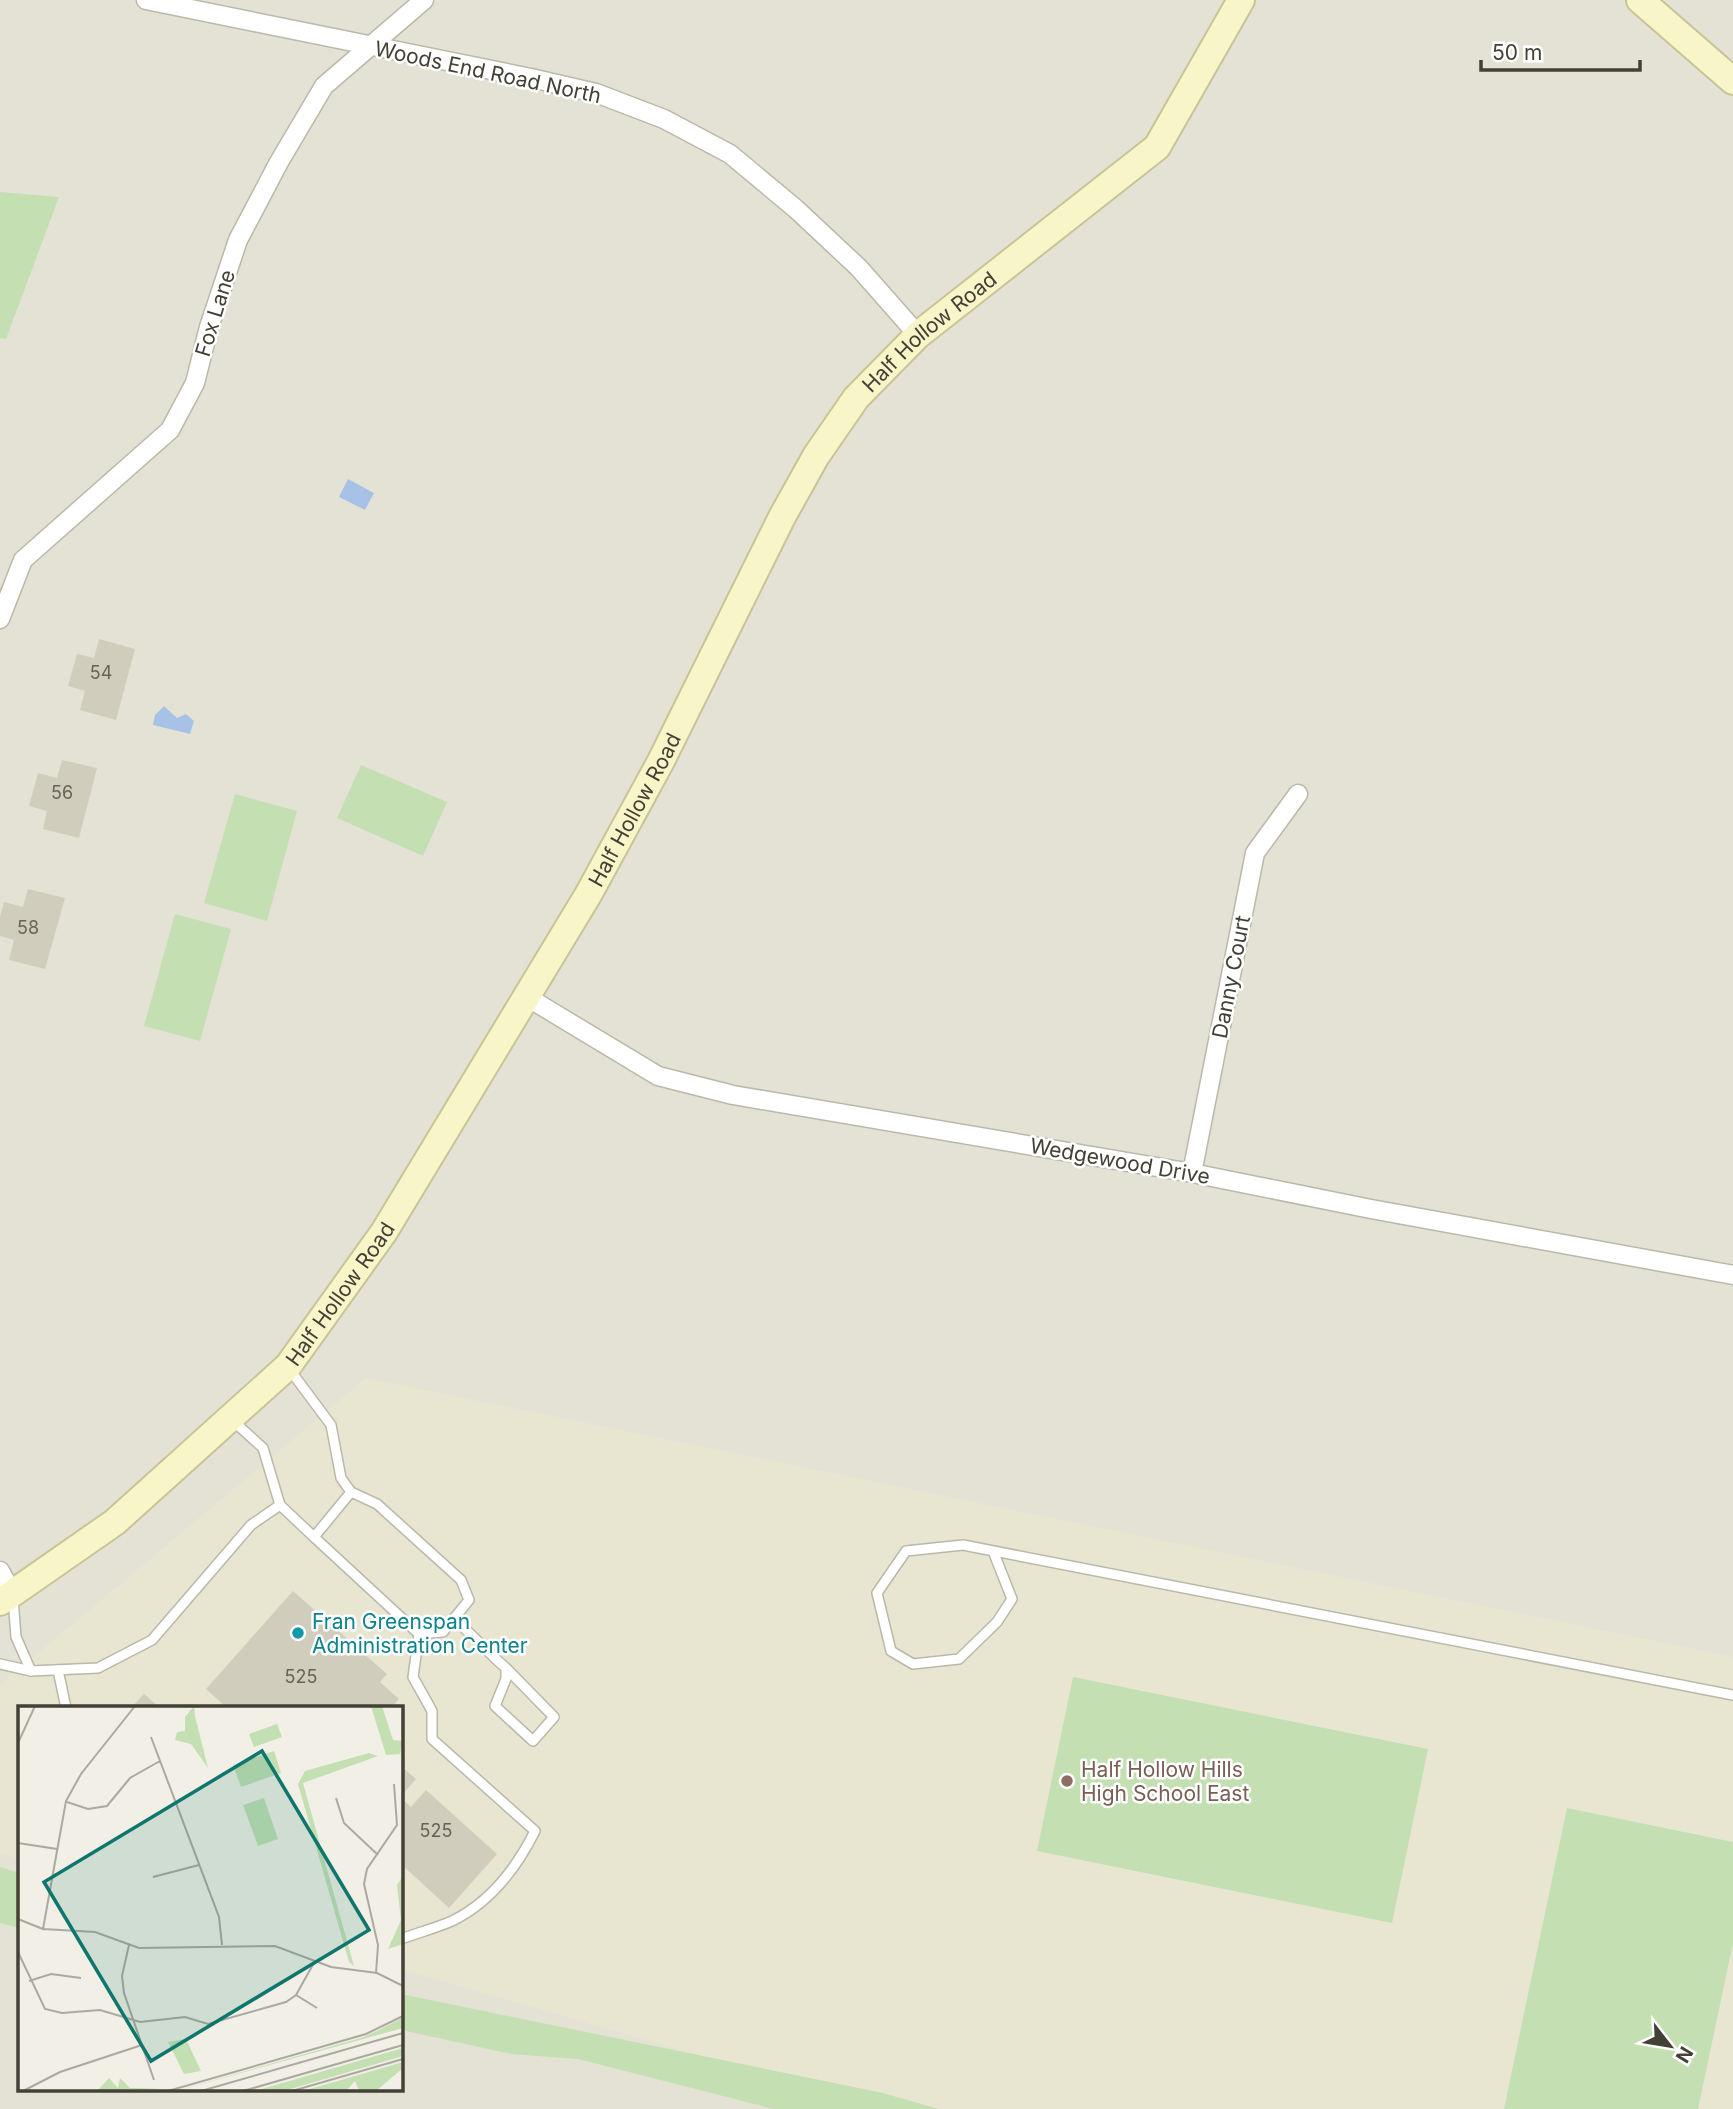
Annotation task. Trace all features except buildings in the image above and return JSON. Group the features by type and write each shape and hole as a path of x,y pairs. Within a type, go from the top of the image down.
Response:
{"street":[{"name":"Woods End Road North","path":"149,0 596,93 664,119 730,154 796,209 859,268 918,335"},
{"name":"Fox Lane","path":"0,619 23,560 170,430 195,383 209,327 238,240 279,162 324,86 424,0"},
{"name":"Half Hollow Road","path":"4,1589 115,1521 288,1366 384,1232 588,895 654,773 782,517 816,456 856,398 918,335 1157,147 1241,0"},
{"path":"1640,0 1733,81"},
{"name":"Danny Court","path":"1192,1173 1255,853 1298,794"},
{"name":"Wedgewood Drive","path":"527,997 593,1039 659,1076 733,1095 1192,1173 1371,1209 1733,1275"}],"lane":[{"path":"230,1418 262,1448 280,1505 419,1634 443,1632 469,1600 461,1580 377,1504 351,1492 341,1478 331,1425 288,1366"},
{"path":"314,1537 351,1492"},
{"path":"0,1664 31,1671 98,1668 152,1640 251,1525 280,1505"},
{"path":"993,1551 1012,1599 997,1622 959,1659 913,1664 891,1651 877,1593 906,1551 963,1545 1733,1695"},
{"path":"4,1589 16,1637 31,1671"},
{"path":"454,1618 506,1668 554,1717 533,1741 495,1706 506,1679 506,1668"},
{"path":"402,1939 453,1920 493,1893 521,1858 535,1831 432,1739 432,1711 413,1677 419,1634"},
{"path":"58,1670 66,1706"}],"shaded area":[{"path":"0,0 1733,0 1733,2109 0,2109"},
{"name":"Half Hollow Hills High School East","path":"366,1378 1733,1657 1733,2109 885,2109 402,1969 402,1706 18,1706 18,1859 0,1853 0,1685"}],"green space":[{"path":"0,192 59,197 6,339 0,338"},
{"path":"361,765 447,802 423,856 337,818"},
{"path":"235,794 297,811 267,921 204,903"},
{"path":"175,914 231,929 200,1041 144,1026"},
{"path":"1073,1677 1428,1749 1392,1923 1037,1851"},
{"path":"1567,1808 1733,1842 1733,1943 1698,2109 1504,2109"},
{"path":"0,1867 18,1873 18,1928 0,1923"},
{"path":"402,1994 883,2093 939,2109 774,2109 578,2059 511,2054 402,2030"}],"water":[{"path":"348,479 374,493 365,510 339,497"},
{"path":"164,706 177,718 186,714 194,721 190,734 153,725 155,715"}],"place":[{"name":"Fran Greenspan Administration Center","path":"298,1633"},
{"name":"Half Hollow Hills High School East","path":"1067,1781"}]}
